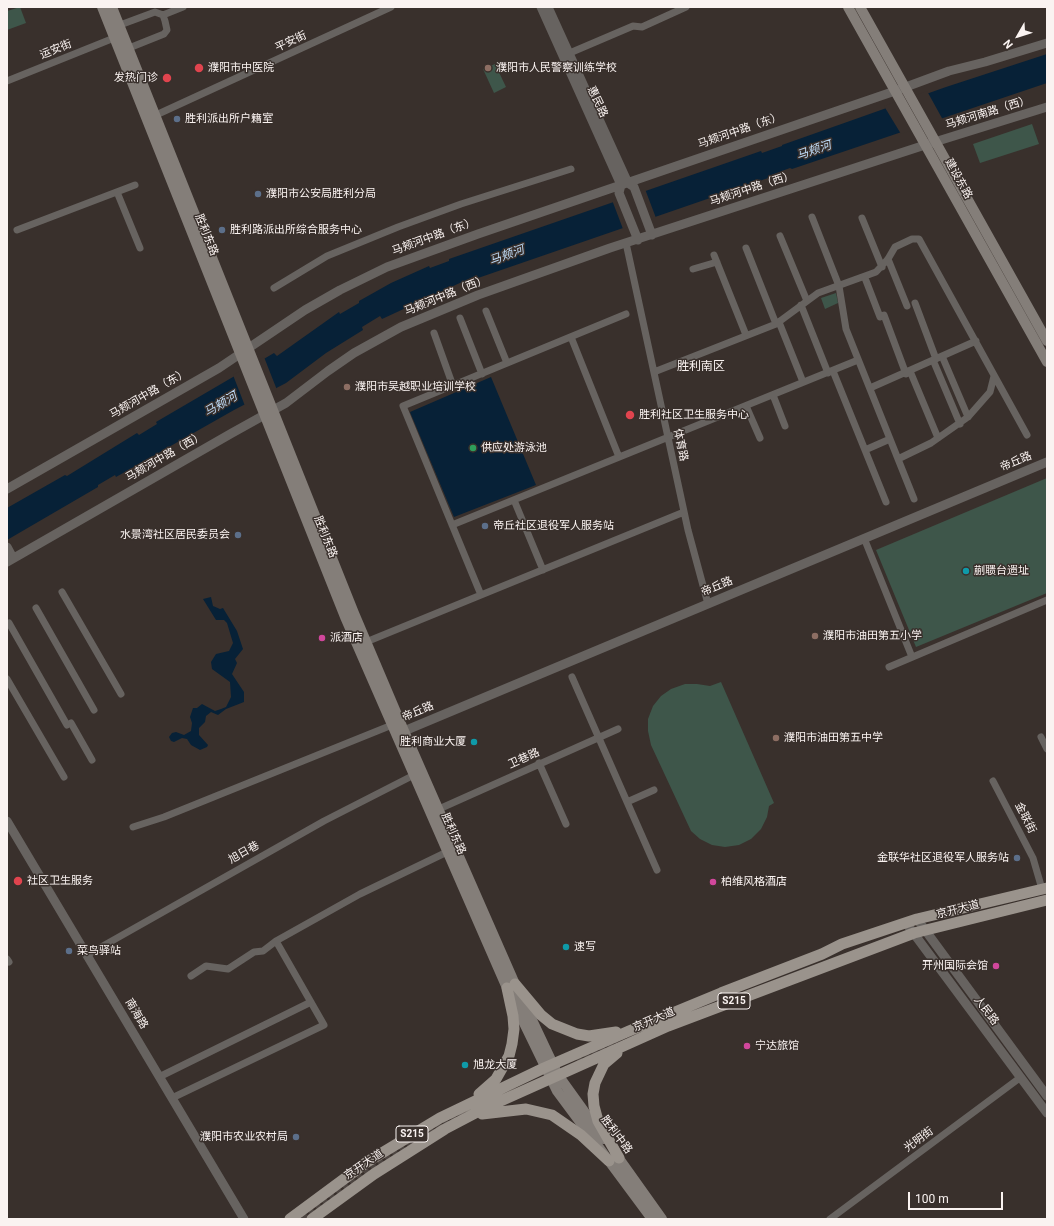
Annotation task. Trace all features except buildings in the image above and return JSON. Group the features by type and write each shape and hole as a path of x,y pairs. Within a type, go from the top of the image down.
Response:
{"main road":[{"name":"胜利东路","path":"102,7 244,350"},
{"name":"胜利东路","path":"112,7 156,115 345,617 397,730 439,809 511,986"},
{"name":"建设东路","path":"848,7 1047,362"},
{"name":"建设东路","path":"860,7 1047,341"},
{"name":"胜利东路","path":"267,411 366,642 414,776 447,852 549,1066"},
{"name":"京开大道","path":"290,1219 367,1162 459,1108 549,1066 721,992 822,954 842,944 911,921 1044,889"},
{"name":"京开大道","path":"312,1219 374,1174 431,1136 554,1077 668,1026 919,932 1047,900"},
{"path":"511,986 552,1024 565,1030 589,1036 629,1031"},
{"path":"459,1108 489,1087 496,1079 509,1056 514,1029 511,1004 511,986"},
{"path":"614,1160 598,1121 594,1106 593,1094 595,1083 604,1064 624,1046"},
{"name":"胜利中路","path":"549,1066 554,1077 614,1160 652,1219"},
{"path":"470,1116 526,1109 552,1115 614,1160"},
{"name":"胜利中路","path":"614,1160 662,1219"}],"street":[{"path":"120,25 155,12 163,15 183,7"},
{"name":"平安街","path":"156,115 391,7"},
{"name":"惠民路","path":"541,7 566,55 626,187"},
{"name":"惠民路","path":"548,7 566,55"},
{"path":"566,55 633,26 642,27 686,7"},
{"path":"129,48 164,34 167,30 167,25 163,15"},
{"name":"运安街","path":"7,81 114,38"},
{"name":"马颊河中路（东）","path":"7,489 219,368 305,310 340,290 387,267 626,187 896,93 949,70 985,62 1047,43"},
{"name":"马颊河南路（西）","path":"934,138 1047,108"},
{"name":"马颊河中路（西）","path":"10,560 267,411 286,403 354,353 400,327 478,296 626,244 651,232 934,138"},
{"path":"274,288 327,256 398,227 461,204 571,169"},
{"path":"17,230 135,185"},
{"path":"626,187 651,232"},
{"path":"626,187 637,238"},
{"path":"117,192 140,248"},
{"path":"812,217 839,286 846,329 914,499"},
{"path":"862,218 882,267"},
{"path":"780,236 831,372 886,502"},
{"path":"654,372 778,323 818,293 865,278 876,272 882,267 895,247 912,239 918,238 1027,435"},
{"name":"体育路","path":"626,244 684,512 708,604"},
{"path":"746,248 803,382"},
{"path":"693,269 715,258 746,335"},
{"path":"888,258 907,306"},
{"path":"865,278 938,438"},
{"path":"915,303 937,358 960,424"},
{"path":"486,311 507,363"},
{"path":"481,595 403,406 626,314"},
{"path":"460,318 482,374"},
{"path":"434,333 452,386"},
{"path":"571,337 619,457"},
{"path":"870,388 908,373 937,358 976,341"},
{"path":"937,358 968,417"},
{"path":"452,525 858,360"},
{"path":"898,459 938,438 960,424 990,392 994,376"},
{"path":"773,395 785,426"},
{"path":"746,406 760,438"},
{"path":"865,450 890,439"},
{"name":"帝丘路","path":"397,730 708,604 1047,462"},
{"path":"514,500 543,570"},
{"path":"366,642 684,512"},
{"path":"864,538 912,657"},
{"path":"7,547 10,560"},
{"path":"62,592 121,694"},
{"path":"889,666 1047,600"},
{"path":"36,608 94,710"},
{"path":"9,623 92,760"},
{"path":"572,677 657,870"},
{"path":"7,679 64,777"},
{"name":"卫巷路","path":"439,809 618,729"},
{"path":"133,827 397,730"},
{"path":"1041,737 1047,749"},
{"path":"540,764 566,824"},
{"name":"旭日巷","path":"87,955 317,825 414,776"},
{"name":"金联街","path":"993,781 1033,858 1044,889"},
{"path":"627,802 654,790"},
{"name":"南海路","path":"7,821 244,1219"},
{"path":"191,976 206,966 228,968 254,952 263,951 276,941 360,894 447,852"},
{"name":"人民路","path":"911,921 1047,1113"},
{"name":"人民路","path":"919,932 1047,1096"},
{"path":"172,1098 324,1025 276,941"},
{"path":"159,1077 311,1002"},
{"name":"光明街","path":"830,1219 1021,1078"}],"green space":[{"path":"20,7 26,23 7,30 7,11"},
{"path":"495,64 506,87 494,93 483,69"},
{"path":"1032,124 1039,144 980,163 973,144"},
{"path":"836,293 838,303 825,309 821,298"},
{"name":"蒯聩台遗址","path":"1047,478 1047,593 916,647 876,550"},
{"path":"721,682 774,803 769,806 767,817 761,829 751,839 739,845 725,847 712,845 700,839 691,831 651,745 648,731 648,719 653,706 661,696 671,689 685,684 710,686"}],"water":[{"name":"马颊河","path":"1047,54 1047,83 792,169 790,168 771,175 771,177 478,278 477,275 382,319 380,316 362,327 363,330 326,353 286,383 234,410 116,477 115,475 98,485 98,487 7,540 7,508 65,475 67,476 137,433 139,435 157,424 156,422 274,353 277,356 339,312 340,314 359,303 359,301 391,283 429,266 430,268 449,261 449,259 761,151 762,153 946,87"},
{"name":"供应处游泳池","path":"491,377 536,485 454,517 410,412"},
{"path":"211,597 213,606 220,609 223,608 237,631 243,649 235,659 237,663 232,674 244,692 244,702 226,709 218,715 211,712 206,716 205,722 199,728 199,735 208,745 200,750 191,745 187,739 182,738 174,742 171,741 169,737 172,733 176,732 184,735 191,731 192,723 190,717 193,708 197,708 202,704 215,711 226,707 231,697 230,682 212,669 211,662 216,654 229,651 233,643 227,623 224,620 216,620 203,599"}],"pier":[{"path":"927,91 943,120 901,134 884,106"},
{"path":"645,189 656,218 623,229 612,200"},
{"path":"264,357 277,390 245,406 233,375"}],"tunnel":[{"path":"577,1061 617,1042"},
{"path":"558,1083 569,1099"},
{"path":"303,1219 383,1160 429,1131 473,1108"}],"place":[{"name":"濮阳市中医院","path":"199,68"},
{"name":"濮阳市人民警察训练学校","path":"488,68"},
{"name":"发热门诊","path":"167,78"},
{"name":"胜利派出所户籍室","path":"177,119"},
{"name":"濮阳市公安局胜利分局","path":"258,194"},
{"name":"胜利路派出所综合服务中心","path":"222,230"},
{"name":"濮阳市吴越职业培训学校","path":"347,387"},
{"name":"胜利社区卫生服务中心","path":"630,415"},
{"name":"供应处游泳池","path":"473,448"},
{"name":"帝丘社区退役军人服务站","path":"485,526"},
{"name":"水景湾社区居民委员会","path":"238,535"},
{"name":"蒯聩台遗址","path":"966,571"},
{"name":"濮阳市油田第五小学","path":"815,636"},
{"name":"派酒店","path":"322,638"},
{"name":"濮阳市油田第五中学","path":"776,738"},
{"name":"胜利商业大厦","path":"474,742"},
{"name":"金联华社区退役军人服务站","path":"1017,858"},
{"name":"社区卫生服务","path":"18,881"},
{"name":"柏维风格酒店","path":"713,882"},
{"name":"速写","path":"566,947"},
{"name":"菜鸟驿站","path":"69,951"},
{"name":"开州国际会馆","path":"996,966"},
{"name":"宁达旅馆","path":"747,1046"},
{"name":"旭龙大厦","path":"465,1065"},
{"name":"濮阳市农业农村局","path":"296,1137"}],"district":[{"name":"胜利南区","path":"701,367"}]}
